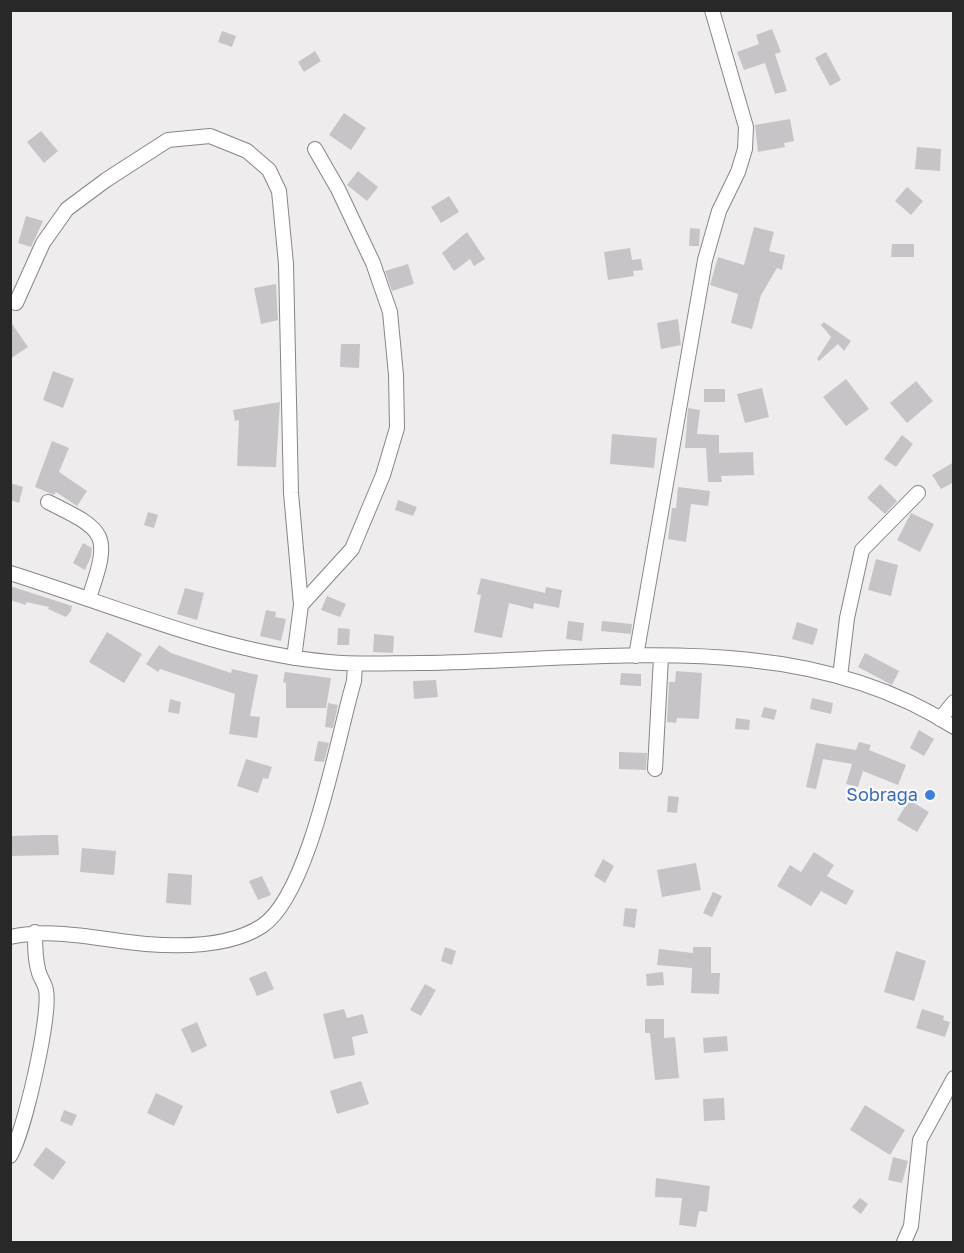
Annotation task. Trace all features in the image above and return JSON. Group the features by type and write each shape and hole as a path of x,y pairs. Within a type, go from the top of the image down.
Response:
{"street":[{"path":"636,656 705,260 719,211 738,172 745,149 746,127 712,10"},
{"path":"16,303 43,243 67,209 106,180 168,140 210,136 247,151 269,170 279,190 286,264 291,493 301,605 294,658"},
{"path":"301,605 352,549 383,475 397,428 396,375 390,312 374,263 338,189 315,149"},
{"path":"840,677 847,618 862,550 918,493"},
{"path":"48,502 87,521 97,530 101,538 100,567 89,598"},
{"path":"10,573 225,641 294,658 355,664 636,656 731,657 777,662 840,677 885,693 954,728"},
{"path":"655,769 661,657"},
{"path":"10,937 35,932 100,937 147,944 201,945 239,937 272,918 298,877 312,835 354,681 355,664"},
{"path":"940,719 954,702"},
{"path":"10,1156 16,1147 29,1101 46,1020 46,991 39,973 35,932"},
{"path":"904,1242 910,1226 920,1140 954,1078"}],"building":[{"path":"772,29 781,52 775,54 787,91 775,94 765,63 744,70 737,52 759,44 756,35"},
{"path":"222,31 236,36 232,47 218,42"},
{"path":"315,51 321,61 304,72 298,62"},
{"path":"826,52 841,80 830,86 815,58"},
{"path":"344,113 366,128 351,150 329,135"},
{"path":"790,119 794,141 784,143 785,147 758,152 755,125"},
{"path":"41,131 58,151 44,163 27,142"},
{"path":"917,147 941,149 940,171 915,169"},
{"path":"358,171 378,187 367,201 347,185"},
{"path":"907,187 923,201 911,215 895,201"},
{"path":"449,196 459,212 441,223 431,207"},
{"path":"26,216 43,221 31,247 18,243"},
{"path":"754,227 774,232 769,251 785,255 782,270 777,268 761,295 752,329 731,323 738,294 710,285 718,257 744,265"},
{"path":"690,228 700,229 699,246 689,246"},
{"path":"467,232 485,259 474,266 470,259 454,271 442,253"},
{"path":"892,244 914,244 914,257 891,257"},
{"path":"630,248 632,260 641,259 643,270 633,271 634,276 608,280 604,252"},
{"path":"408,264 414,284 392,291 385,271"},
{"path":"276,284 278,320 261,324 254,288"},
{"path":"678,319 681,345 661,349 657,323"},
{"path":"10,321 28,347 10,359"},
{"path":"824,322 851,341 844,351 838,344 819,361 817,359 831,337 821,325"},
{"path":"341,344 360,344 359,368 340,367"},
{"path":"53,371 74,379 63,408 43,400"},
{"path":"846,379 869,409 846,426 823,397"},
{"path":"916,381 933,401 907,423 890,403"},
{"path":"762,388 769,417 745,423 737,394"},
{"path":"704,389 725,389 725,402 704,402"},
{"path":"280,402 276,467 237,466 239,420 235,421 233,410"},
{"path":"688,408 700,410 697,434 719,435 719,453 753,452 754,475 721,476 722,482 708,482 706,448 685,448"},
{"path":"612,434 657,438 654,468 610,464"},
{"path":"902,435 913,444 896,467 884,459"},
{"path":"52,441 69,448 59,472 87,491 77,506 56,492 54,495 35,487"},
{"path":"954,462 954,482 941,489 932,475"},
{"path":"10,483 23,487 19,503 10,500"},
{"path":"880,484 897,501 885,514 867,498"},
{"path":"678,487 710,491 708,506 691,504 686,542 668,539 672,508 676,508"},
{"path":"398,500 417,507 413,516 395,510"},
{"path":"148,512 158,515 154,528 144,525"},
{"path":"911,513 934,524 920,552 897,540"},
{"path":"83,543 92,548 85,570 73,563"},
{"path":"876,559 898,565 891,596 868,590"},
{"path":"481,578 545,593 546,587 562,590 559,608 534,603 533,609 509,603 502,638 474,632 481,595 477,594"},
{"path":"10,586 72,606 71,611 66,617 48,609 49,607 26,602 26,605 10,600"},
{"path":"185,588 204,593 197,620 177,614"},
{"path":"327,596 346,604 340,617 321,610"},
{"path":"266,610 276,612 275,617 286,619 281,641 260,636"},
{"path":"568,621 584,623 582,641 566,639"},
{"path":"602,621 632,624 631,634 601,631"},
{"path":"797,622 818,629 813,645 792,639"},
{"path":"338,628 350,629 349,645 337,645"},
{"path":"107,632 142,654 124,683 89,662"},
{"path":"374,634 394,636 393,653 373,652"},
{"path":"159,645 171,653 231,673 232,669 258,675 250,716 260,717 257,738 229,734 235,694 160,669 158,672 146,664"},
{"path":"865,653 899,671 892,685 858,667"},
{"path":"676,671 702,673 699,719 677,718 676,723 667,722 669,682 675,682"},
{"path":"285,672 331,678 326,708 286,708 286,683 283,682"},
{"path":"621,673 641,674 641,686 620,685"},
{"path":"436,680 438,697 414,699 413,681"},
{"path":"812,698 833,703 831,714 810,709"},
{"path":"170,699 181,702 179,714 168,712"},
{"path":"328,703 338,705 333,728 325,727"},
{"path":"764,707 777,710 774,720 761,717"},
{"path":"736,718 750,720 749,730 735,729"},
{"path":"919,730 934,739 924,756 910,748"},
{"path":"318,741 329,743 324,762 314,761"},
{"path":"859,742 871,745 869,750 906,765 898,785 863,771 858,787 846,784 852,764 823,759 816,789 806,787 816,743 856,750"},
{"path":"619,752 647,753 646,770 619,769"},
{"path":"246,759 272,767 268,779 263,778 258,793 237,786"},
{"path":"668,796 679,797 677,813 667,812"},
{"path":"909,800 929,812 917,832 897,820"},
{"path":"58,835 59,855 10,856 10,836"},
{"path":"82,848 116,851 114,875 80,872"},
{"path":"814,852 834,865 827,876 854,891 846,905 821,891 811,906 777,886 790,865 801,872"},
{"path":"603,859 614,866 605,883 594,876"},
{"path":"696,863 701,890 662,897 657,870"},
{"path":"168,873 192,875 191,905 166,903"},
{"path":"262,876 271,895 258,900 249,881"},
{"path":"713,892 722,896 712,917 703,913"},
{"path":"625,908 637,909 635,928 623,926"},
{"path":"445,947 456,951 452,965 441,961"},
{"path":"693,947 711,947 711,973 720,973 719,994 691,993 692,968 657,965 659,949 693,953"},
{"path":"896,951 926,961 914,1001 884,992"},
{"path":"266,971 274,989 257,996 249,978"},
{"path":"663,972 664,985 647,986 646,974"},
{"path":"425,984 436,990 421,1016 410,1010"},
{"path":"344,1009 347,1018 363,1014 368,1033 352,1037 355,1055 334,1059 323,1014"},
{"path":"922,1009 944,1016 943,1020 950,1022 945,1037 916,1028"},
{"path":"645,1019 664,1019 664,1038 675,1037 679,1078 655,1080 650,1033 645,1033"},
{"path":"197,1022 207,1046 192,1053 181,1029"},
{"path":"727,1036 728,1051 704,1053 703,1038"},
{"path":"361,1081 369,1104 337,1114 330,1091"},
{"path":"156,1093 183,1106 174,1126 147,1113"},
{"path":"724,1098 725,1120 704,1121 703,1099"},
{"path":"865,1105 905,1130 890,1155 850,1130"},
{"path":"64,1110 77,1115 72,1126 60,1121"},
{"path":"46,1147 66,1162 53,1180 33,1165"},
{"path":"893,1157 908,1161 902,1183 888,1180"},
{"path":"656,1178 710,1186 707,1212 699,1211 696,1227 679,1225 682,1198 655,1197"},
{"path":"860,1198 868,1204 861,1214 852,1207"}],"place":[{"name":"Sobraga","path":"930,795"}]}
